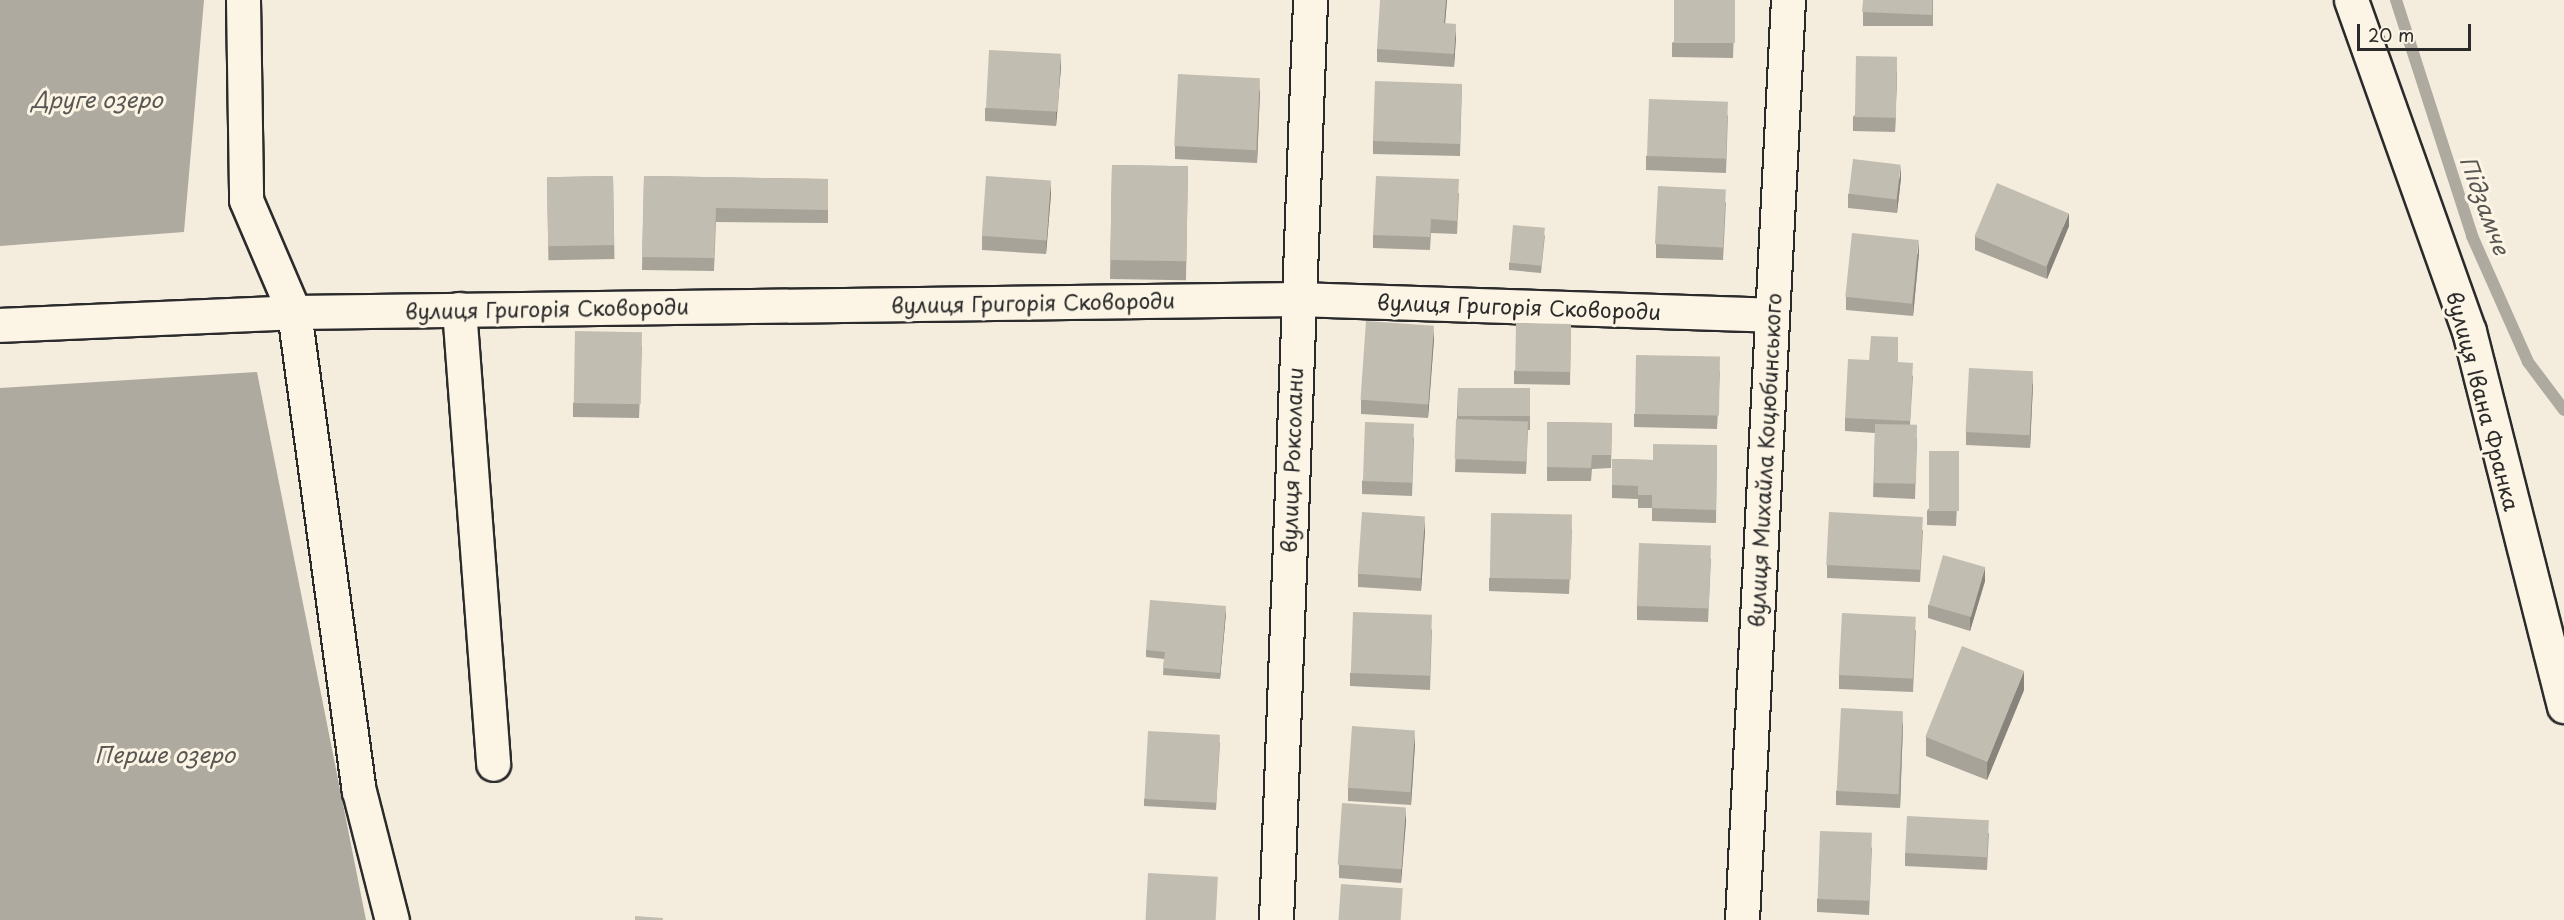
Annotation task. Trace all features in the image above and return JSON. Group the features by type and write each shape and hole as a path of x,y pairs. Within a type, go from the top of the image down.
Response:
{"street":[{"path":"243,0 246,200 294,312 359,791 392,920"},
{"name":"вулиця Роксолани","path":"1276,920 1297,298 1310,0"},
{"name":"вулиця Михайла Коцюбинського","path":"1742,920 1788,0"},
{"name":"вулиця Івана Франка","path":"2351,0 2469,331 2564,706"},
{"name":"вулиця Григорія Сковороди","path":"0,326 294,312 1297,298 1771,315"},
{"path":"459,309 493,764"}],"water":[{"name":"Друге озеро","path":"0,0 204,0 184,232 0,246"},
{"name":"Перше озеро","path":"257,372 366,920 0,920 0,388"}],"building":[{"path":"1380,0 1446,0 1444,23 1456,24 1454,54 1377,49"},
{"path":"1674,0 1735,0 1735,43 1674,43"},
{"path":"1863,0 1932,0 1932,15 1862,12"},
{"path":"989,50 1061,54 1058,112 986,108"},
{"path":"1856,56 1897,57 1896,118 1855,117"},
{"path":"1178,74 1260,78 1256,150 1174,146"},
{"path":"1375,81 1462,84 1460,144 1373,141"},
{"path":"1649,99 1728,102 1726,159 1647,156"},
{"path":"1853,159 1901,165 1896,200 1849,194"},
{"path":"1112,165 1188,166 1186,261 1110,260"},
{"path":"613,176 614,245 548,246 547,177"},
{"path":"644,176 828,179 828,210 716,208 714,258 642,257"},
{"path":"986,176 1051,181 1047,240 982,236"},
{"path":"1376,176 1459,179 1457,221 1431,219 1430,237 1373,235"},
{"path":"1997,183 2069,213 2046,267 1974,236"},
{"path":"1658,186 1726,190 1723,247 1655,244"},
{"path":"1513,225 1545,228 1542,266 1510,263"},
{"path":"1852,233 1919,240 1912,304 1845,297"},
{"path":"1366,321 1434,326 1428,405 1360,400"},
{"path":"1516,323 1571,324 1570,372 1515,371"},
{"path":"575,331 642,332 641,404 574,403"},
{"path":"1871,336 1898,337 1898,362 1913,363 1910,421 1845,418 1848,359 1869,360"},
{"path":"1636,355 1720,356 1719,415 1635,414"},
{"path":"1969,368 2033,371 2030,435 1966,432"},
{"path":"1458,388 1530,388 1530,416 1458,416"},
{"path":"1456,419 1528,422 1527,461 1455,459"},
{"path":"1365,422 1414,424 1412,483 1363,481"},
{"path":"1547,422 1612,423 1611,455 1592,455 1591,468 1547,467"},
{"path":"1875,424 1917,425 1916,484 1874,483"},
{"path":"1653,444 1717,445 1716,510 1652,508 1652,495 1638,495 1638,486 1612,485 1612,459 1653,460"},
{"path":"1929,451 1959,451 1959,511 1929,511"},
{"path":"1362,512 1425,516 1421,578 1358,574"},
{"path":"1829,512 1923,517 1920,570 1826,565"},
{"path":"1491,513 1572,514 1571,579 1490,578"},
{"path":"1639,543 1711,546 1709,608 1637,606"},
{"path":"1943,555 1985,567 1971,617 1929,605"},
{"path":"1150,600 1226,606 1220,673 1163,668 1165,652 1146,650"},
{"path":"1353,612 1432,615 1430,676 1351,673"},
{"path":"1842,613 1916,617 1913,679 1839,675"},
{"path":"1962,646 2024,671 1987,762 1925,737"},
{"path":"1841,708 1903,711 1899,794 1837,791"},
{"path":"1352,726 1415,730 1411,792 1348,788"},
{"path":"1148,731 1220,735 1216,803 1144,799"},
{"path":"1342,803 1406,807 1402,869 1338,865"},
{"path":"1907,816 1989,820 1987,857 1905,853"},
{"path":"1820,831 1872,833 1870,901 1818,899"},
{"path":"1148,873 1218,877 1216,920 1146,920"},
{"path":"1341,884 1403,888 1401,920 1338,920"},
{"path":"635,916 663,918 663,920 635,920"}],"waterway":[{"name":"Підзамче","path":"2396,0 2472,236 2528,362 2564,410"}]}
